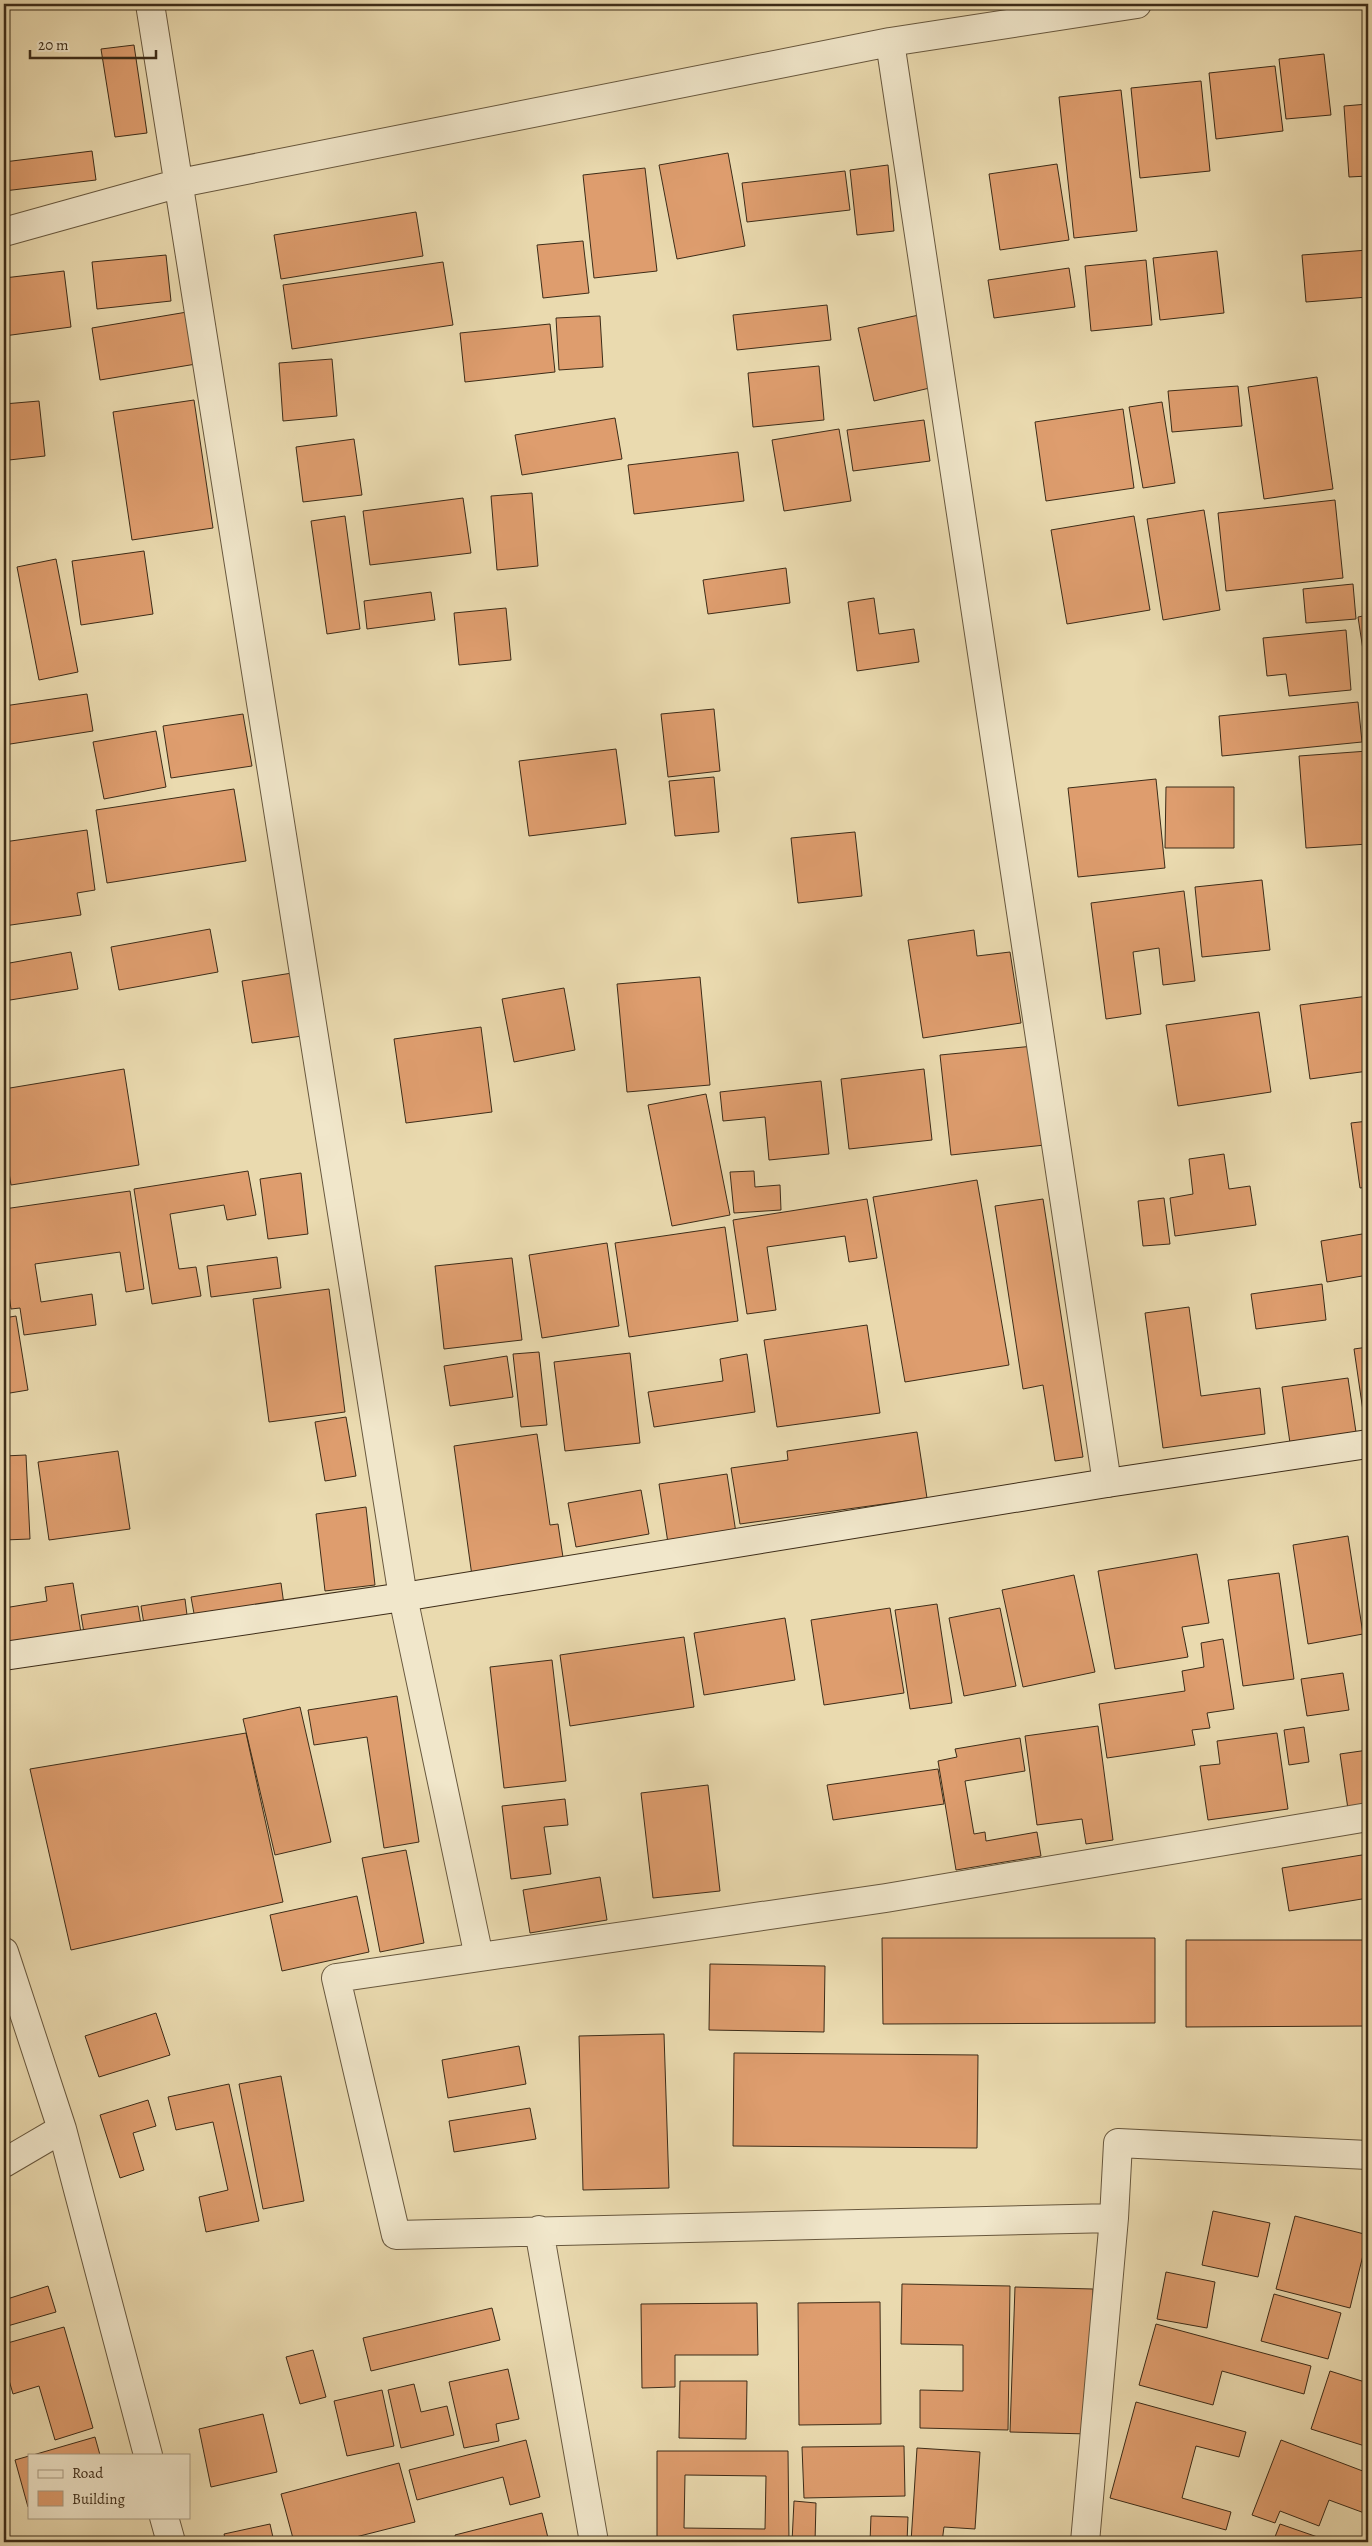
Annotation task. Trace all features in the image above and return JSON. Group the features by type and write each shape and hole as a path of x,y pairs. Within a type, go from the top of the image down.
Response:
{"street":[{"path":"150,4 180,183 403,1596 479,1957"},
{"path":"4,232 180,183 890,42 1137,4"},
{"path":"890,42 1107,1483"},
{"path":"4,1656 403,1596 1107,1483 1368,1444"},
{"path":"1114,2218 396,2234 336,1978 886,1898 1368,1817"},
{"path":"4,1952 62,2129 148,2454"},
{"path":"4,2163 62,2129"},
{"path":"1085,2542 1114,2218 1118,2143 1368,2156"},
{"path":"539,2230 594,2542"},
{"path":"164,2518 171,2542"}],"building":[{"path":"134,45 147,133 115,137 101,49"},
{"path":"1324,54 1331,115 1286,119 1279,59"},
{"path":"1275,66 1283,131 1216,139 1209,73"},
{"path":"1201,81 1210,171 1140,178 1131,88"},
{"path":"1121,90 1137,231 1074,238 1059,97"},
{"path":"1368,104 1368,176 1349,177 1344,106"},
{"path":"92,151 96,180 4,191 4,162"},
{"path":"728,153 745,246 677,259 659,165"},
{"path":"1057,164 1069,240 1000,250 989,174"},
{"path":"888,165 894,231 857,235 850,170"},
{"path":"645,168 657,271 594,278 583,175"},
{"path":"845,171 850,210 747,222 742,183"},
{"path":"416,212 423,256 281,279 274,235"},
{"path":"583,241 589,293 543,298 537,245"},
{"path":"1368,250 1368,297 1306,302 1302,255"},
{"path":"1217,251 1224,313 1160,320 1153,258"},
{"path":"166,255 171,301 97,309 92,262"},
{"path":"1146,260 1152,325 1091,331 1085,266"},
{"path":"443,262 453,325 292,349 283,285"},
{"path":"1069,268 1075,307 994,318 988,280"},
{"path":"64,271 71,327 4,336 4,278"},
{"path":"827,305 831,340 737,350 733,315"},
{"path":"193,311 202,363 100,380 92,328"},
{"path":"919,315 934,387 874,401 858,328"},
{"path":"600,316 603,367 559,370 556,318"},
{"path":"550,324 555,372 465,382 460,333"},
{"path":"332,359 337,416 283,421 279,363"},
{"path":"819,366 824,420 753,427 748,373"},
{"path":"1317,377 1333,489 1264,499 1248,387"},
{"path":"1238,386 1242,426 1172,432 1168,391"},
{"path":"194,400 213,528 132,540 113,412"},
{"path":"39,401 45,456 9,460 4,404"},
{"path":"1162,402 1175,483 1143,488 1129,407"},
{"path":"1123,409 1134,488 1046,501 1035,422"},
{"path":"615,418 622,459 522,475 515,435"},
{"path":"924,420 930,461 853,471 847,430"},
{"path":"839,429 851,501 784,511 772,440"},
{"path":"354,439 362,495 303,502 296,447"},
{"path":"738,452 744,501 634,514 628,465"},
{"path":"532,493 538,566 497,570 491,496"},
{"path":"463,498 471,553 370,565 363,511"},
{"path":"1335,500 1343,578 1226,591 1218,513"},
{"path":"1204,510 1220,610 1163,620 1147,519"},
{"path":"345,516 360,629 327,634 311,521"},
{"path":"1134,516 1150,610 1067,624 1051,530"},
{"path":"144,551 153,614 81,625 72,561"},
{"path":"56,559 78,672 39,680 17,567"},
{"path":"786,568 790,603 708,614 703,580"},
{"path":"1353,584 1356,619 1306,623 1303,589"},
{"path":"431,592 435,620 367,629 364,601"},
{"path":"874,598 879,634 914,629 919,662 857,671 848,602"},
{"path":"506,608 511,660 459,665 454,613"},
{"path":"1368,615 1368,683 1358,617"},
{"path":"1346,630 1351,690 1289,696 1286,674 1267,676 1263,638"},
{"path":"87,694 93,731 4,745 4,706"},
{"path":"1358,702 1362,742 1222,756 1219,716"},
{"path":"714,709 720,771 668,777 661,714"},
{"path":"243,714 252,766 171,778 163,726"},
{"path":"156,731 166,787 104,799 93,742"},
{"path":"616,749 626,824 529,836 519,761"},
{"path":"1368,751 1368,844 1306,848 1299,756"},
{"path":"714,777 719,832 675,836 669,781"},
{"path":"1156,779 1165,868 1078,877 1068,788"},
{"path":"1166,787 1234,787 1234,848 1165,848"},
{"path":"234,789 246,861 107,883 96,810"},
{"path":"87,830 95,890 77,893 81,915 4,926 4,842"},
{"path":"855,832 862,896 798,903 791,838"},
{"path":"1262,880 1270,950 1202,957 1195,887"},
{"path":"1184,891 1195,981 1163,985 1159,948 1133,952 1141,1014 1106,1019 1091,903"},
{"path":"210,929 218,972 119,990 111,947"},
{"path":"974,930 977,956 1010,952 1021,1023 923,1038 908,940"},
{"path":"71,952 78,989 4,1001 4,964"},
{"path":"292,973 302,1036 252,1043 242,981"},
{"path":"700,977 710,1085 627,1092 617,984"},
{"path":"564,988 575,1050 514,1062 502,999"},
{"path":"1368,996 1368,1071 1310,1079 1300,1005"},
{"path":"1259,1012 1271,1092 1178,1106 1166,1025"},
{"path":"481,1027 492,1112 406,1123 394,1039"},
{"path":"1034,1046 1045,1145 951,1155 940,1055"},
{"path":"124,1069 139,1165 11,1185 4,1142 4,1089"},
{"path":"924,1069 932,1140 849,1149 841,1079"},
{"path":"821,1081 829,1154 769,1160 765,1117 723,1121 720,1092"},
{"path":"706,1094 730,1215 672,1226 648,1105"},
{"path":"1368,1121 1368,1187 1360,1188 1351,1123"},
{"path":"1224,1154 1229,1189 1250,1186 1256,1225 1175,1236 1170,1198 1193,1194 1189,1159"},
{"path":"248,1171 256,1215 227,1220 224,1205 170,1214 179,1269 196,1267 201,1296 152,1304 134,1189"},
{"path":"754,1171 755,1187 780,1185 781,1210 734,1213 730,1172"},
{"path":"301,1173 308,1234 268,1239 260,1179"},
{"path":"977,1180 1009,1365 905,1382 873,1197"},
{"path":"130,1191 144,1289 126,1292 120,1252 35,1264 41,1302 92,1294 96,1325 24,1335 20,1308 11,1309 4,1260 4,1209"},
{"path":"1164,1198 1170,1244 1143,1246 1138,1201"},
{"path":"867,1199 877,1258 849,1262 845,1236 767,1247 776,1310 747,1314 733,1220"},
{"path":"1043,1199 1083,1457 1055,1461 1043,1385 1023,1389 995,1206"},
{"path":"725,1227 738,1321 629,1337 615,1243"},
{"path":"1368,1233 1368,1275 1327,1282 1321,1241"},
{"path":"607,1243 619,1326 542,1338 529,1255"},
{"path":"277,1257 281,1288 211,1297 207,1266"},
{"path":"512,1258 522,1340 444,1349 435,1266"},
{"path":"1322,1284 1326,1320 1256,1329 1251,1294"},
{"path":"329,1289 345,1412 269,1422 253,1299"},
{"path":"1189,1307 1201,1396 1260,1388 1265,1434 1163,1448 1145,1313"},
{"path":"16,1316 28,1390 4,1394 4,1318"},
{"path":"867,1325 880,1413 777,1427 764,1340"},
{"path":"1368,1347 1368,1424 1365,1425 1354,1349"},
{"path":"539,1352 547,1425 521,1427 513,1354"},
{"path":"630,1353 640,1443 565,1451 554,1362"},
{"path":"747,1354 755,1412 654,1427 648,1392 723,1381 720,1359"},
{"path":"507,1356 513,1397 450,1406 444,1366"},
{"path":"1348,1378 1357,1439 1291,1450 1282,1387"},
{"path":"346,1417 356,1476 325,1481 315,1422"},
{"path":"917,1432 927,1498 740,1524 731,1468 788,1460 787,1451"},
{"path":"537,1434 550,1525 558,1524 564,1564 472,1576 454,1446"},
{"path":"118,1451 130,1529 49,1540 38,1462"},
{"path":"26,1455 30,1539 4,1540 4,1456"},
{"path":"727,1474 736,1533 668,1543 659,1484"},
{"path":"641,1490 649,1534 576,1547 568,1503"},
{"path":"366,1507 375,1585 325,1591 316,1514"},
{"path":"1348,1536 1363,1634 1308,1644 1293,1545"},
{"path":"1197,1554 1209,1623 1182,1627 1188,1657 1115,1669 1098,1571"},
{"path":"1279,1573 1294,1679 1243,1686 1228,1580"},
{"path":"1074,1575 1095,1672 1023,1687 1002,1590"},
{"path":"73,1583 82,1639 4,1651 4,1608 47,1601 45,1587"},
{"path":"281,1583 284,1605 195,1619 191,1597"},
{"path":"185,1599 188,1623 145,1630 141,1606"},
{"path":"937,1604 952,1703 910,1709 895,1610"},
{"path":"138,1606 142,1631 85,1639 81,1615"},
{"path":"890,1608 904,1693 824,1705 811,1620"},
{"path":"1000,1608 1016,1686 964,1696 949,1618"},
{"path":"785,1618 795,1680 704,1695 694,1633"},
{"path":"684,1637 694,1707 570,1726 560,1655"},
{"path":"1223,1639 1234,1709 1207,1713 1210,1728 1192,1730 1195,1745 1107,1758 1099,1704 1185,1691 1182,1671 1204,1667 1201,1643"},
{"path":"552,1660 566,1781 504,1788 490,1667"},
{"path":"1343,1673 1349,1710 1307,1716 1301,1679"},
{"path":"397,1696 419,1842 384,1848 367,1737 314,1745 308,1710"},
{"path":"300,1707 331,1842 275,1855 243,1719"},
{"path":"1098,1726 1113,1840 1086,1844 1082,1819 1037,1825 1025,1736"},
{"path":"1304,1727 1309,1762 1289,1765 1284,1730"},
{"path":"246,1733 283,1902 71,1950 30,1769"},
{"path":"1277,1733 1288,1809 1208,1820 1200,1766 1220,1764 1217,1741"},
{"path":"1020,1738 1025,1771 965,1781 974,1834 985,1832 986,1841 1037,1832 1041,1856 956,1870 938,1761 957,1757 955,1749"},
{"path":"1368,1750 1368,1813 1349,1816 1340,1754"},
{"path":"938,1769 944,1804 833,1820 827,1785"},
{"path":"708,1785 720,1891 653,1898 641,1793"},
{"path":"565,1799 568,1825 544,1827 551,1874 511,1879 502,1806"},
{"path":"406,1850 424,1943 380,1952 362,1858"},
{"path":"1368,1854 1368,1898 1289,1911 1282,1868"},
{"path":"600,1877 607,1920 530,1933 523,1890"},
{"path":"357,1896 369,1952 282,1971 270,1915"},
{"path":"882,1938 1155,1938 1155,2023 883,2024"},
{"path":"1186,1940 1368,1940 1368,2026 1186,2027"},
{"path":"710,1964 825,1966 824,2032 709,2030"},
{"path":"156,2013 170,2055 99,2077 85,2036"},
{"path":"664,2034 669,2188 583,2190 579,2036"},
{"path":"519,2046 526,2084 448,2098 442,2060"},
{"path":"734,2053 978,2055 977,2148 733,2146"},
{"path":"281,2076 304,2201 263,2209 239,2084"},
{"path":"229,2084 259,2221 206,2232 199,2197 228,2190 213,2122 176,2130 168,2097"},
{"path":"148,2100 156,2126 133,2133 144,2170 120,2178 100,2115"},
{"path":"530,2108 536,2139 454,2152 449,2121"},
{"path":"1213,2211 1270,2223 1258,2277 1202,2265"},
{"path":"1295,2216 1368,2235 1350,2308 1276,2289"},
{"path":"1166,2272 1215,2282 1207,2328 1157,2319"},
{"path":"902,2284 1010,2286 1008,2430 920,2428 920,2390 963,2391 963,2345 901,2344"},
{"path":"48,2286 56,2312 4,2327 4,2300"},
{"path":"1015,2287 1093,2289 1089,2434 1010,2432"},
{"path":"1274,2294 1341,2313 1328,2359 1261,2341"},
{"path":"880,2302 881,2424 799,2425 798,2303"},
{"path":"757,2303 758,2355 675,2355 675,2387 642,2388 641,2304"},
{"path":"492,2308 500,2340 371,2371 363,2338"},
{"path":"1156,2324 1311,2366 1304,2394 1222,2371 1213,2405 1139,2385"},
{"path":"64,2327 93,2428 55,2440 39,2386 13,2394 4,2363 4,2344"},
{"path":"313,2350 326,2397 300,2404 286,2357"},
{"path":"508,2369 519,2419 496,2424 499,2441 464,2448 449,2382"},
{"path":"1330,2371 1368,2383 1368,2447 1311,2429"},
{"path":"680,2381 747,2381 746,2439 679,2438"},
{"path":"414,2384 421,2412 447,2406 454,2435 401,2448 388,2390"},
{"path":"382,2390 394,2446 347,2456 334,2401"},
{"path":"1136,2402 1246,2432 1239,2457 1196,2446 1182,2498 1231,2512 1226,2530 1110,2498"},
{"path":"263,2414 277,2472 211,2487 199,2429"},
{"path":"95,2437 100,2454 36,2454"},
{"path":"526,2440 540,2497 510,2505 503,2477 417,2500 409,2470"},
{"path":"1281,2440 1368,2473 1367,2514 1329,2500 1319,2526 1280,2511 1275,2523 1252,2515"},
{"path":"904,2446 905,2496 804,2498 802,2447"},
{"path":"917,2448 980,2452 975,2529 944,2527 942,2542 911,2542"},
{"path":"657,2451 788,2451 789,2542 657,2542","holes":["685,2475 766,2476 765,2529 684,2528"]},
{"path":"28,2456 28,2507 15,2460"},
{"path":"399,2463 415,2522 336,2542 294,2542 281,2494"},
{"path":"794,2501 816,2503 815,2542 792,2542"},
{"path":"542,2513 548,2538 534,2542 457,2542 455,2535"},
{"path":"871,2516 908,2517 907,2542 870,2542"},
{"path":"270,2524 274,2542 226,2542 224,2534"},
{"path":"1280,2524 1329,2541 1273,2542"}]}
